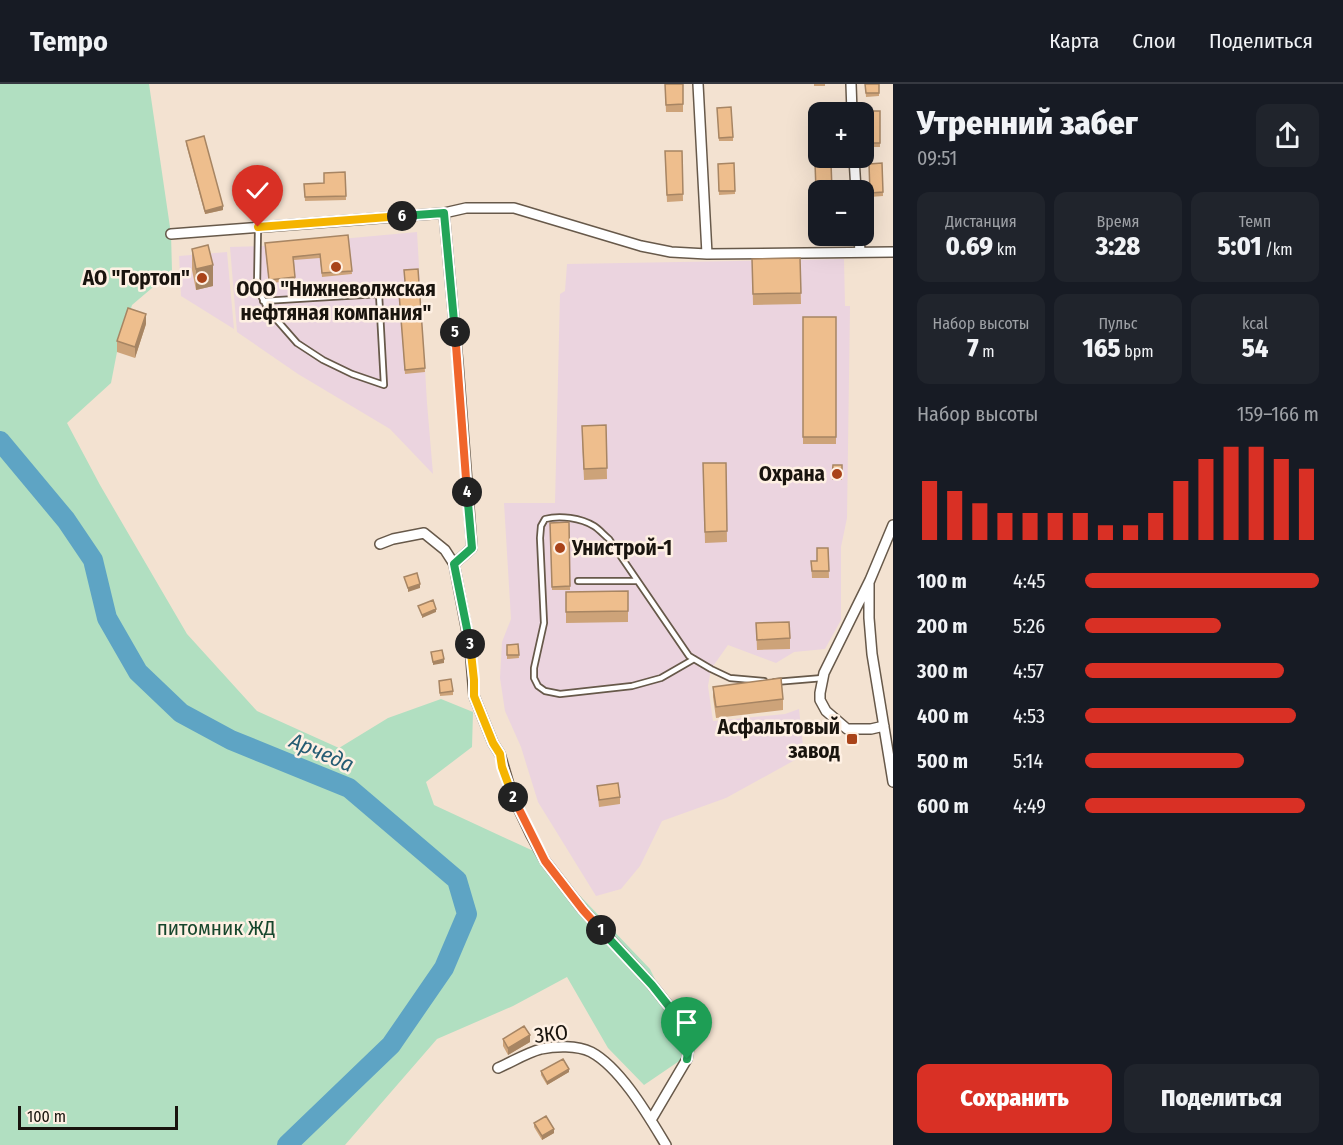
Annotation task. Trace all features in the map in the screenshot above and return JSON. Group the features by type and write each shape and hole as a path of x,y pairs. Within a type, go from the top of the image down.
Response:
{"street":[{"path":"698,84 707,254"},
{"path":"850,84 851,102"},
{"path":"171,234 444,213 466,208 514,208 640,246 671,252 707,254 893,252"},
{"path":"444,213 472,548 454,564"},
{"path":"860,246 860,252"},
{"path":"884,726 871,729 847,729 826,711 820,700 823,678 870,580 893,525"},
{"path":"380,544 424,533 445,550 454,564 470,647 474,696 493,743 500,754 512,795 523,820 545,861 583,910 652,985 675,1014 688,1036 687,1059 651,1120"},
{"path":"870,580 870,636 877,696 893,782"},
{"name":"ЗКО","path":"498,1068 540,1049 568,1047 590,1051 608,1066 641,1102 666,1145"}],"lane":[{"path":"258,227 256,288 263,301 269,311 297,344 352,374 384,385 379,294 263,301"},
{"path":"694,659 661,678 633,686 560,694 545,691 538,686 534,678 534,668 544,623 540,538 541,526 545,519 556,516 576,519 594,526 609,539 688,656 694,659 730,678 784,682 823,678"},
{"path":"578,581 637,580"}],"shaded area":[{"name":"ООО \"Нижневолжская нефтяная компания\"","path":"417,232 433,474 390,429 298,374 237,332 230,247 265,246"},
{"path":"227,252 234,329 181,296 179,256"},
{"path":"844,259 845,306 850,306 847,518 841,547 841,620 825,649 794,652 776,663 728,645 711,669 708,686 713,721 785,714 799,709 804,755 726,798 662,821 640,866 621,889 596,896 538,802 521,747 505,711 500,678 502,642 511,619 504,503 555,503 560,294 565,291 567,264"}],"green space":[{"name":"питомник ЖД","path":"0,84 149,84 171,234 172,271 132,305 117,352 111,383 67,423 100,485 187,634 257,711 339,748 388,718 441,699 473,712 472,747 426,782 434,805 540,854 650,969 691,1053 644,1085 608,1048 567,977 513,1006 437,1039 345,1145 0,1145"}],"building":[{"path":"665,84 683,84 683,104 666,105"},
{"path":"865,84 879,84 879,93 866,93"},
{"path":"731,107 733,137 719,138 717,108"},
{"path":"874,111 880,111 880,143 874,143"},
{"path":"204,136 223,206 205,211 186,141"},
{"path":"665,151 682,151 683,194 667,195"},
{"path":"734,163 735,191 719,191 718,164"},
{"path":"882,163 883,192 874,193 874,180 870,180 869,168 874,168 874,164"},
{"path":"815,168 831,168 832,180 816,180"},
{"path":"345,172 346,196 305,197 304,184 324,183 324,173"},
{"name":"ООО \"Нижневолжская нефтяная компания\"","path":"348,235 352,271 322,273 320,254 293,257 295,277 269,280 265,243"},
{"path":"208,245 213,265 196,269 192,249"},
{"path":"800,258 801,293 753,294 752,259"},
{"path":"418,269 425,368 405,370 399,293 406,293 404,270"},
{"path":"128,308 146,314 135,347 117,341"},
{"path":"803,317 836,317 836,437 803,437"},
{"path":"606,425 607,468 584,469 582,426"},
{"path":"703,463 726,463 727,531 705,532"},
{"name":"Охрана","path":"833,465 842,465 842,477 832,476"},
{"name":"Унистрой-1","path":"569,522 570,586 552,587 550,523"},
{"path":"817,548 828,548 829,571 812,571 811,561 817,561"},
{"path":"417,573 420,584 408,588 404,577"},
{"path":"628,591 628,611 566,612 566,592"},
{"path":"433,600 436,609 422,615 418,606"},
{"path":"789,622 790,638 757,640 756,623"},
{"path":"518,644 519,655 507,655 507,645"},
{"path":"442,650 444,659 433,662 431,652"},
{"path":"781,678 783,699 716,707 713,687"},
{"path":"451,679 453,691 440,693 439,681"},
{"path":"618,783 620,797 599,800 597,786"},
{"path":"524,1026 530,1035 508,1048 503,1039"},
{"path":"563,1059 569,1069 547,1082 541,1071"},
{"path":"546,1116 554,1129 542,1136 534,1123"}],"waterway":[{"name":"Арчеда","path":"0,441 66,520 93,560 107,618 138,672 181,713 231,740 349,788 457,880 467,914 444,968 391,1045 287,1145"}],"place":[{"name":"ООО \"Нижневолжская нефтяная компания\"","path":"336,267"},
{"name":"АО \"Гортоп\"","path":"202,278"},
{"name":"Охрана","path":"837,474"},
{"name":"Унистрой-1","path":"560,548"},
{"name":"Асфальтовый завод","path":"852,739"}],"route":[{"path":"258,227 444,213 472,548 454,564 470,647 474,696 493,743 500,754 512,795 545,861 583,910 652,985 675,1014 688,1036 687,1059"}]}
